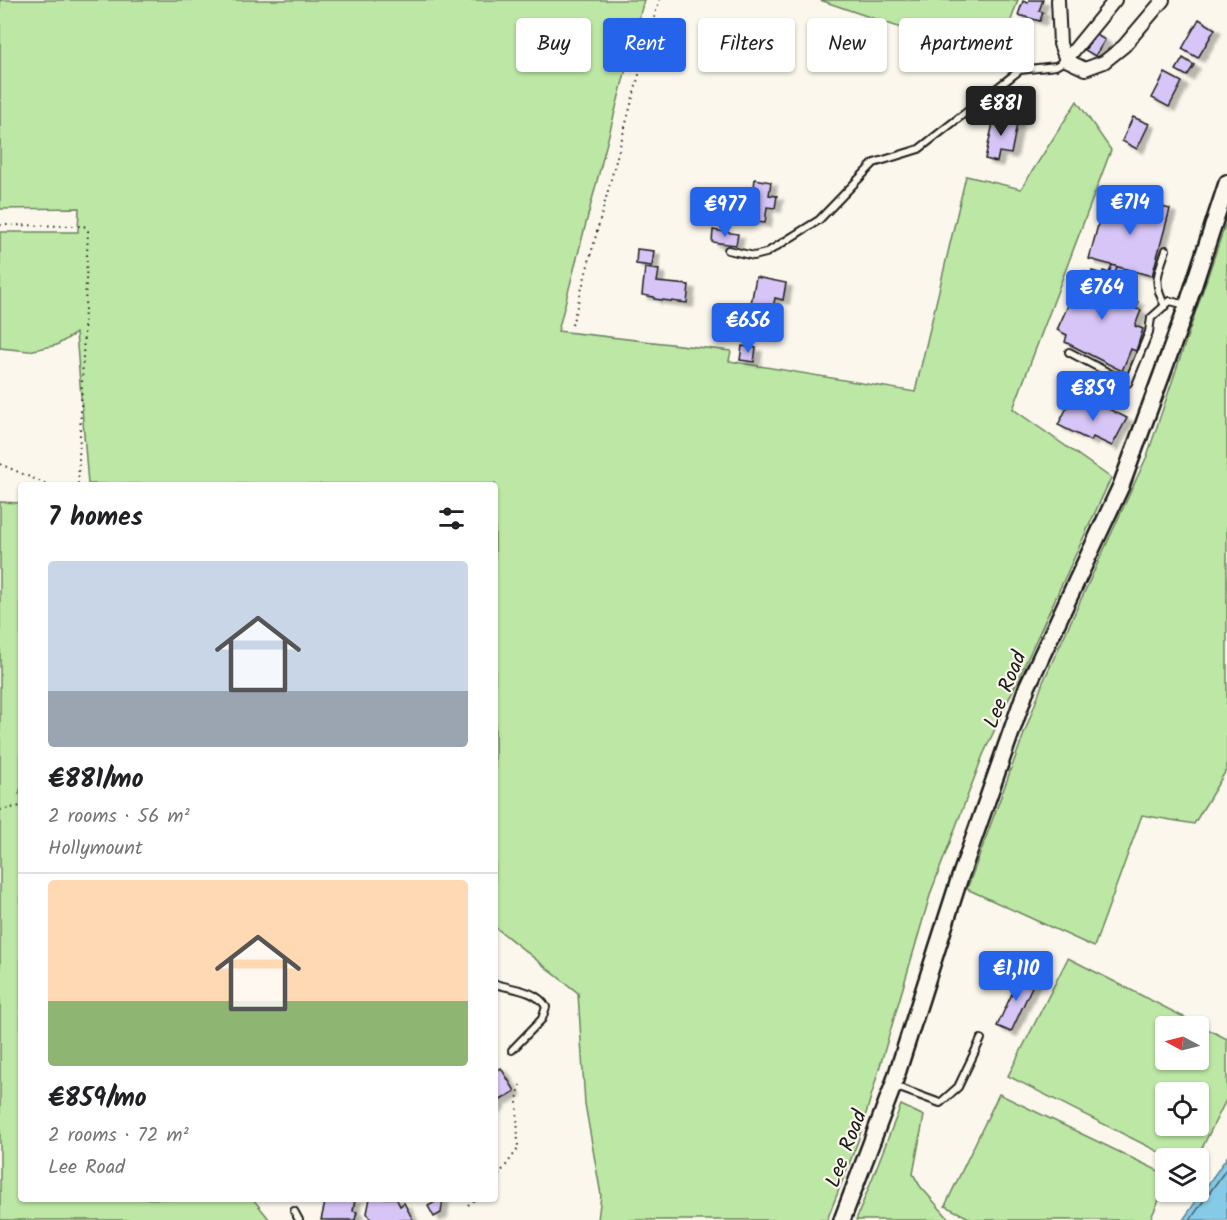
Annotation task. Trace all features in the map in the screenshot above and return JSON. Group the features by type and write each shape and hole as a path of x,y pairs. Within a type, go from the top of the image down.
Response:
{"street":[{"path":"1058,0 1060,44 1066,60 1085,69 1104,62 1124,46 1163,0"},
{"path":"1066,60 1115,0"},
{"name":"Lee Road","path":"842,1220 893,1086 958,880 1027,687 1121,486 1187,306 1227,183"}],"lane":[{"path":"728,250 754,256 766,253 819,220 874,163 919,149 1020,70 1056,66 1066,60"},
{"path":"1165,306 1156,290 1157,275 1166,250"},
{"path":"1069,352 1128,383 1149,332 1151,318 1170,301 1187,306"},
{"path":"498,985 536,995 546,1007 542,1019 512,1050"},
{"path":"893,1086 940,1103 958,1087 981,1039"},
{"path":"294,1211 299,1220"}],"path":[{"path":"572,325 659,0"},
{"path":"0,225 84,226 88,231 78,482"},
{"path":"0,464 41,482"},
{"path":"0,810 18,807"},
{"path":"498,1176 518,1149 517,1101 520,1085"},
{"path":"468,1205 472,1202"}],"green space":[{"path":"0,0 644,0 639,18 603,18 603,72 625,72 558,331 731,351 729,361 915,392 966,176 1021,189 1077,101 1111,150 1013,409 1111,478 983,755 931,892 858,1141 827,1220 598,1220 601,1195 585,1104 578,993 498,929 498,482 88,482 76,333 57,345 29,351 0,348 0,232 78,232 79,208 0,209"},
{"path":"820,0 1018,0 1012,18 899,18 899,27 887,23 887,18 872,18"},
{"path":"1227,219 1227,769 1194,824 1142,815 1094,947 967,889 1043,682 1147,456"},
{"path":"0,502 18,503 18,1202 255,1202 270,1220 0,1220"},
{"path":"1068,958 1182,1016 1155,1016 1155,1070 1209,1070 1209,1030 1227,1039 1227,1098 1209,1134 1209,1082 1155,1082 1155,1136 1208,1136 1202,1148 1155,1148 1155,1150 1008,1076"},
{"path":"999,1094 1155,1169 1155,1202 1158,1202 1150,1220 973,1220 945,1206"},
{"path":"901,1105 924,1116 913,1174 920,1186 950,1220 856,1220"}],"water":[{"path":"1227,1157 1227,1220 1183,1220 1196,1202 1209,1202 1209,1183"}],"building":[{"path":"1029,0 1043,0 1039,11 1043,12 1040,21 1018,15 1023,1 1028,3"},
{"path":"1199,19 1215,29 1198,58 1182,49"},
{"path":"1095,34 1105,40 1095,56 1085,50"},
{"path":"1183,58 1194,65 1187,76 1176,70"},
{"path":"1165,73 1182,82 1169,107 1152,98"},
{"path":"1011,99 1023,102 1021,117 1008,115"},
{"path":"995,114 1018,119 1011,154 999,152 997,162 985,159"},
{"path":"1133,117 1149,124 1137,149 1122,141"},
{"path":"755,179 771,182 769,195 777,196 775,208 767,207 765,223 750,221"},
{"path":"1125,197 1170,209 1152,276 1089,259 1102,210 1111,212 1114,201 1123,203"},
{"path":"713,230 738,234 736,245 712,242"},
{"path":"637,249 654,251 652,266 636,264"},
{"path":"1112,265 1117,267 1108,293 1138,302 1136,309 1141,310 1135,326 1143,329 1136,351 1131,349 1122,371 1065,342 1067,335 1057,330 1070,301 1074,301 1083,271 1091,274 1092,271 1102,274 1103,271 1109,273"},
{"path":"645,268 659,270 657,282 689,285 687,303 654,299 654,297 642,295"},
{"path":"756,277 786,283 783,300 775,298 771,318 761,316 759,322 748,320"},
{"path":"742,346 756,348 754,362 740,360"},
{"path":"1071,400 1091,411 1095,402 1127,418 1112,446 1093,437 1091,441 1058,425"},
{"path":"1022,972 1036,978 1011,1032 997,1026"},
{"path":"501,1068 515,1091 498,1103 498,1070"},
{"path":"325,1202 355,1202 353,1211 357,1212 355,1220 321,1220"},
{"path":"369,1202 398,1202 400,1206 404,1203 413,1220 371,1220 367,1213"},
{"path":"435,1202 442,1202 441,1213 434,1217 428,1206"}]}
